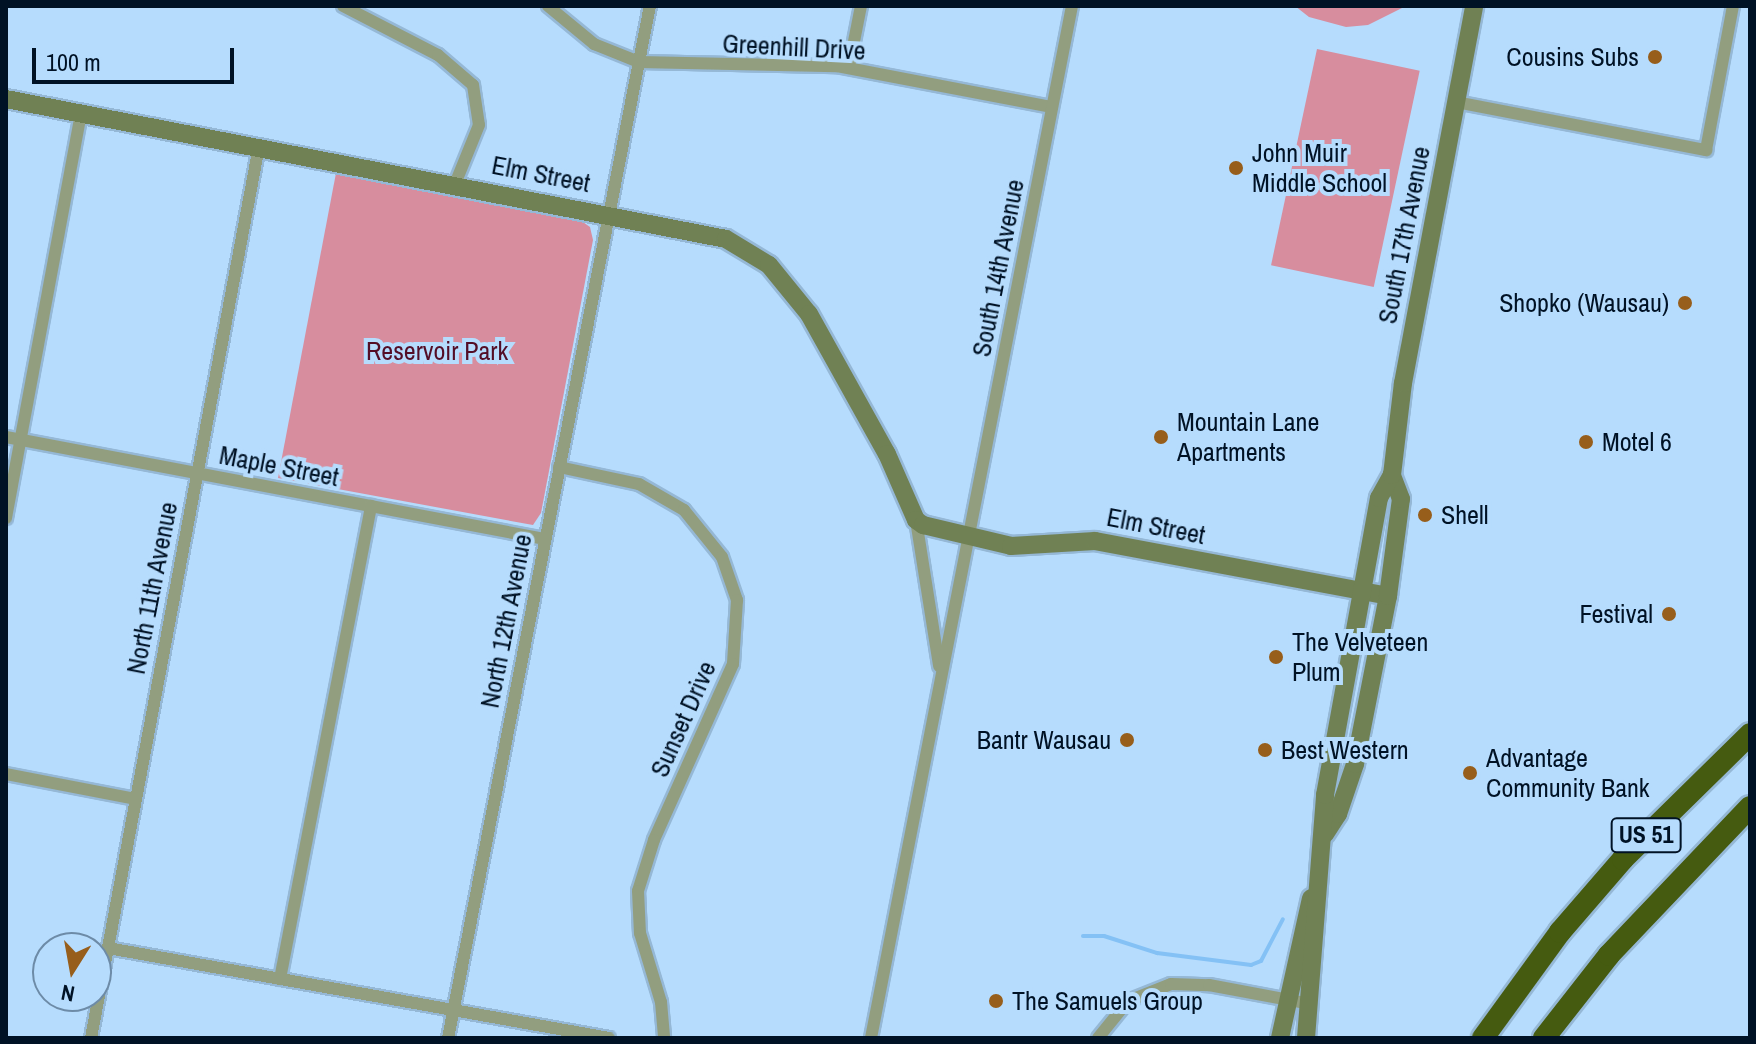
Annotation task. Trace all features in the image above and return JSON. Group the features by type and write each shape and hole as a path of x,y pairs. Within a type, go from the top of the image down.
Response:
{"highway":[{"name":"US 51","path":"1483,1038 1541,957 1614,870 1750,734"},
{"name":"US 51","path":"1544,1038 1641,921 1750,807"},
{"path":"1563,1038 1641,921"}],"main road":[{"name":"South 17th Avenue","path":"1325,834 1325,795 1380,493 1392,475 1403,383 1474,6"},
{"name":"Elm Street","path":"6,99 609,213 726,239 769,265 809,314 887,454 916,520 967,539 1011,546 1095,541 1388,596"},
{"name":"South 17th Avenue","path":"1325,834 1338,814 1355,764 1388,596 1401,499 1392,475"},
{"path":"1280,1038 1325,834"},
{"path":"1306,1038 1311,1004 1317,880"}],"street":[{"path":"343,6 438,55 473,85 479,125 455,184"},
{"name":"Greenhill Drive","path":"548,6 594,44 639,62 849,67 1052,107"},
{"name":"North 12th Avenue","path":"448,1038 650,6"},
{"path":"849,67 861,6"},
{"name":"South 14th Avenue","path":"871,1038 1072,6"},
{"path":"1456,102 1706,150 1733,6"},
{"path":"6,518 81,113"},
{"name":"North 11th Avenue","path":"111,932 259,146"},
{"name":"Maple Street","path":"6,437 545,539"},
{"name":"Sunset Drive","path":"559,467 639,484 675,503 708,534 737,600 733,664 654,840 638,891 640,933 661,1002 664,1038"},
{"path":"280,979 371,506"},
{"name":"Elm Street","path":"916,520 941,676"},
{"path":"6,774 136,799"},
{"path":"112,949 609,1038"},
{"path":"1098,1038 1122,1006 1162,985 1197,984 1311,1004"},
{"name":"North 11th Avenue","path":"91,1038 96,1012"}],"green space":[{"path":"1295,6 1406,6 1368,25 1346,27 1309,17"},
{"path":"1317,49 1420,71 1374,287 1271,265"},
{"name":"Reservoir Park","path":"336,173 580,220 590,227 593,240 541,513 533,525 278,478"}],"waterway":[{"path":"1083,936 1104,936 1157,953 1251,965 1261,961 1283,919"}],"place":[{"name":"Cousins Subs","path":"1655,57"},
{"name":"John Muir Middle School","path":"1236,168"},
{"name":"Shopko (Wausau)","path":"1685,303"},
{"name":"Mountain Lane Apartments","path":"1161,437"},
{"name":"Motel 6","path":"1586,442"},
{"name":"Shell","path":"1425,515"},
{"name":"Festival","path":"1669,614"},
{"name":"The Velveteen Plum","path":"1276,657"},
{"name":"Bantr Wausau","path":"1127,740"},
{"name":"Best Western","path":"1265,750"},
{"name":"Advantage Community Bank","path":"1470,773"},
{"name":"The Samuels Group","path":"996,1001"}]}
